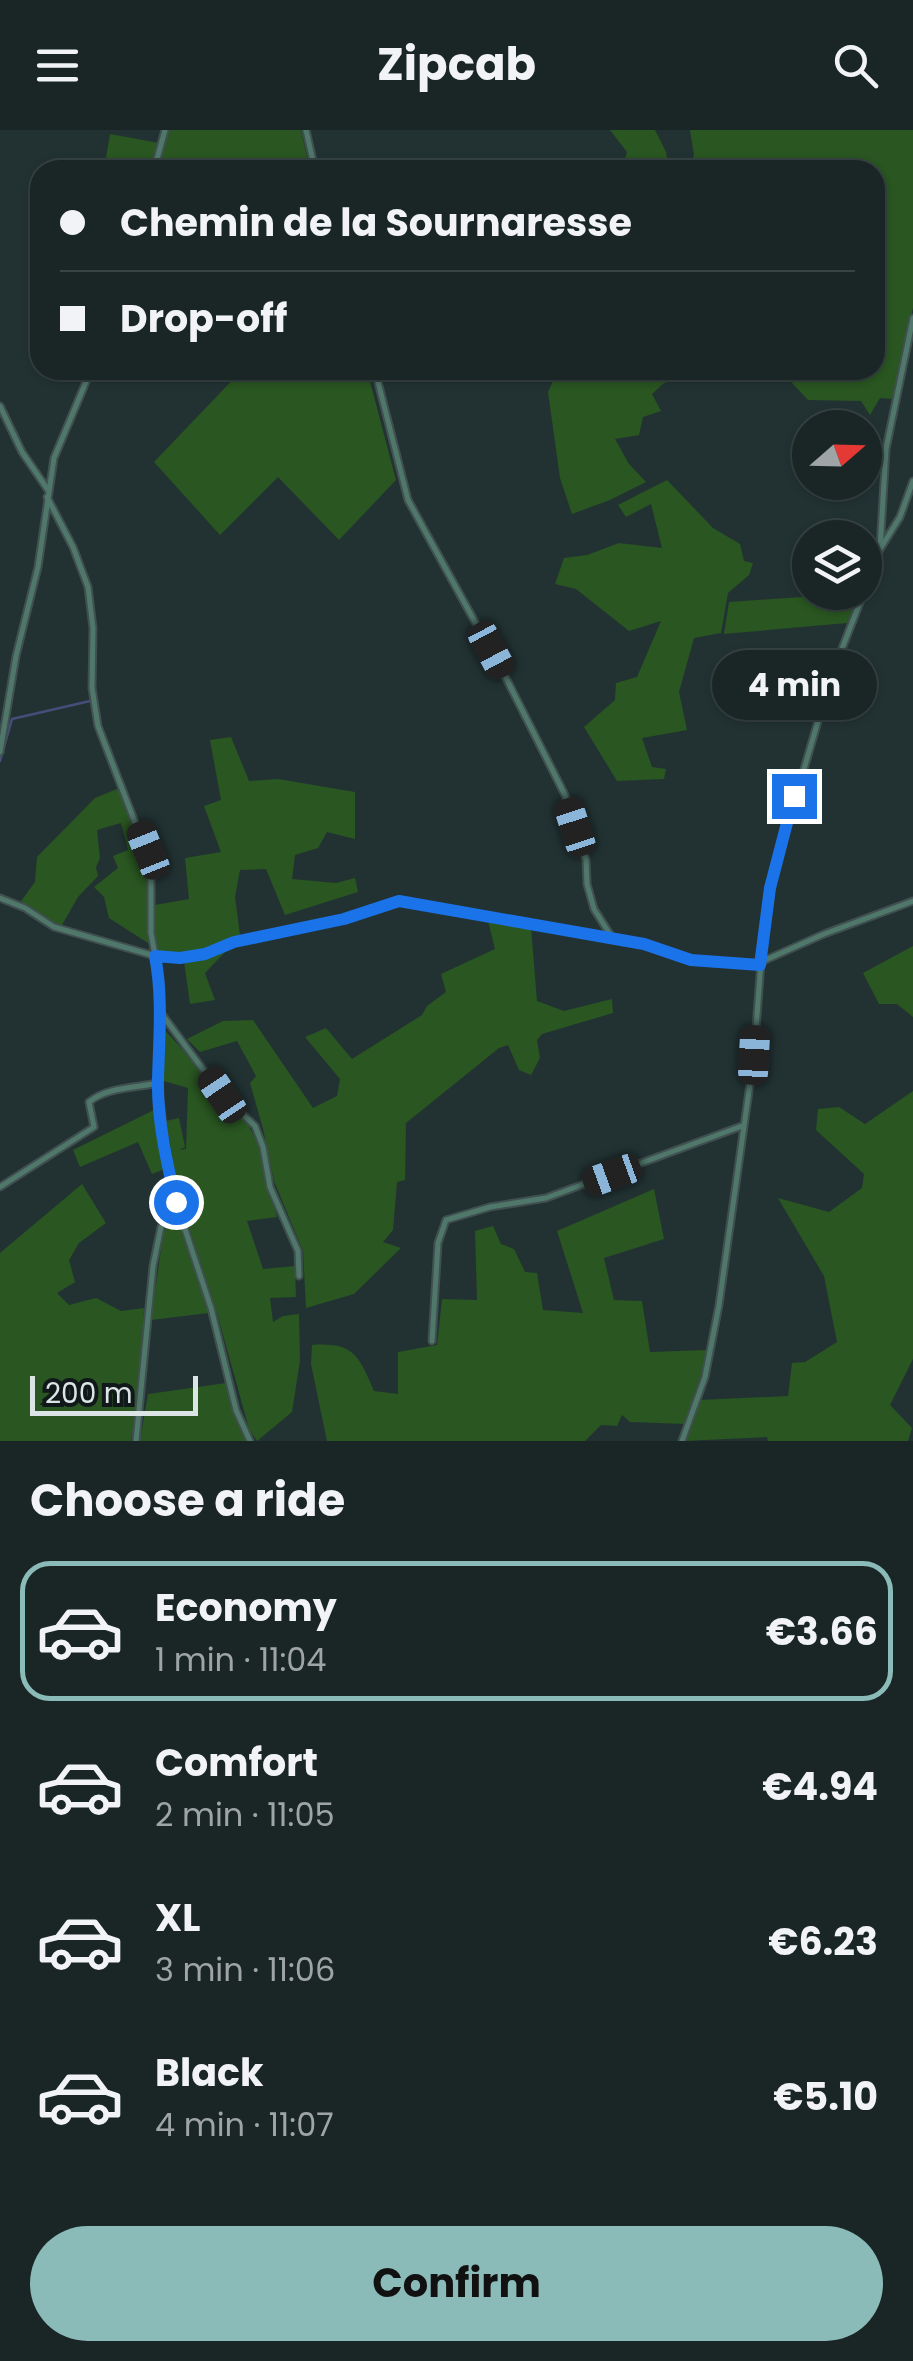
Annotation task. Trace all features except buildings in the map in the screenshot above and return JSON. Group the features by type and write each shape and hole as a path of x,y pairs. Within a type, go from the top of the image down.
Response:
{"street":[{"path":"157,160 165,130"},
{"path":"306,130 313,160"},
{"path":"882,520 886,449 913,318"},
{"path":"0,752 16,656 38,567 54,458 86,380"},
{"path":"378,380 408,500 500,666 564,795 586,860 594,909 615,941"},
{"path":"0,406 48,493 88,587 95,708 104,745 148,850 160,1013 158,1083 167,1161 176,1202 211,1308 236,1410 250,1441"},
{"path":"882,546 900,517 913,481"},
{"path":"682,1441 710,1351 754,1055 770,888 831,677 857,610"},
{"path":"0,898 25,908 54,927 155,956 205,954 234,942 344,919 399,901 644,944 691,960 760,964 913,900"},
{"path":"160,1013 222,1095 256,1126 270,1187 298,1252 299,1276"},
{"path":"0,1187 94,1128 89,1102 92,1098 158,1083"},
{"path":"432,1340 438,1242 446,1220 556,1195 742,1126"},
{"path":"136,1441 152,1266 160,1227 176,1202"}],"green space":[{"path":"169,130 301,130 308,160 161,160"},
{"path":"610,130 655,130 667,160 625,160 627,152"},
{"path":"690,130 913,130 913,308 892,399 880,398 873,410 867,410 861,401 808,400 789,380 885,380 885,160 692,160"},
{"path":"110,134 159,143 154,160 106,160"},
{"path":"232,380 370,380 396,480 339,540 278,477 220,535 154,462"},
{"path":"553,380 676,380 664,383 652,394 661,411 643,417 639,435 615,439 629,464 646,482 572,514 560,478 548,392"},
{"path":"667,480 713,528 740,544 744,561 753,563 749,575 728,593 721,633 694,638 679,692 687,730 642,738 652,767 666,769 664,779 617,781 584,727 615,700 616,683 637,677 661,621 629,631 576,589 555,584 564,558 587,555 619,543 662,548 651,504 626,517 618,505"},
{"path":"792,598 792,610 853,610 847,623 724,634 729,602"},
{"path":"231,737 249,781 278,779 355,792 355,839 327,832 318,848 295,855 292,879 336,883 355,878 358,892 285,915 266,869 240,870 235,897 240,935 204,951 163,954 155,947 155,905 189,899 185,858 221,852 204,806 221,800 210,740"},
{"path":"117,789 129,805 144,843 150,884 151,945 109,918 104,897 94,887 118,868 113,856 128,850 121,823 97,830 98,876 78,897 62,925 21,901 35,882 37,857 95,798"},
{"path":"488,921 531,927 537,1001 564,1011 612,999 613,1013 542,1034 537,1040 540,1058 531,1075 519,1070 508,1045 499,1048 406,1123 405,1180 397,1182 393,1230 383,1242 401,1248 354,1294 306,1308 303,1251 274,1181 250,1083 256,1076 237,1041 200,1052 187,1039 223,1021 253,1020 313,1108 337,1096 340,1079 305,1037 326,1028 352,1059 422,1015 427,1006 446,992 441,974 495,949"},
{"path":"913,946 913,1017 897,1004 879,1004 863,973"},
{"path":"229,948 205,973 215,1000 190,1004 184,961"},
{"path":"162,1027 192,1060 217,1097 247,1123 258,1143 277,1217 247,1221 263,1269 295,1266 296,1297 270,1298 273,1322 299,1314 300,1361 292,1412 257,1441 249,1429 179,1197 166,1121 179,1118 185,1147 179,1150 186,1149 188,1088 160,1080"},
{"path":"913,1091 913,1359 890,1405 912,1428 908,1441 768,1441 767,1437 684,1441 699,1400 788,1396 792,1363 805,1362 837,1342 824,1276 778,1198 829,1212 862,1188 864,1174 816,1130 818,1109 839,1107 865,1124"},
{"path":"156,1109 165,1169 152,1174 138,1142 80,1167 73,1150"},
{"path":"82,1184 106,1223 79,1243 69,1260 75,1282 57,1293 69,1305 96,1298 121,1311 144,1308 140,1393 131,1441 0,1441 0,1253"},
{"path":"654,1189 664,1239 604,1258 614,1300 642,1301 650,1352 707,1350 685,1424 630,1422 622,1415 617,1426 601,1425 585,1441 327,1441 311,1364 312,1345 346,1349 359,1360 374,1391 398,1394 398,1352 437,1345 442,1299 477,1300 475,1231 493,1226 501,1244 514,1249 525,1272 537,1273 543,1310 583,1313 557,1231"},
{"path":"174,1210 209,1313 151,1320 163,1235"},
{"path":"226,1383 246,1441 140,1441 148,1394"}],"waterway":[{"path":"0,761 12,719 90,701"}],"route":[{"path":"176,1202 158,1083 160,982 155,956 205,954 234,942 344,919 399,901 644,944 691,960 760,965 770,888 794,796"}]}
